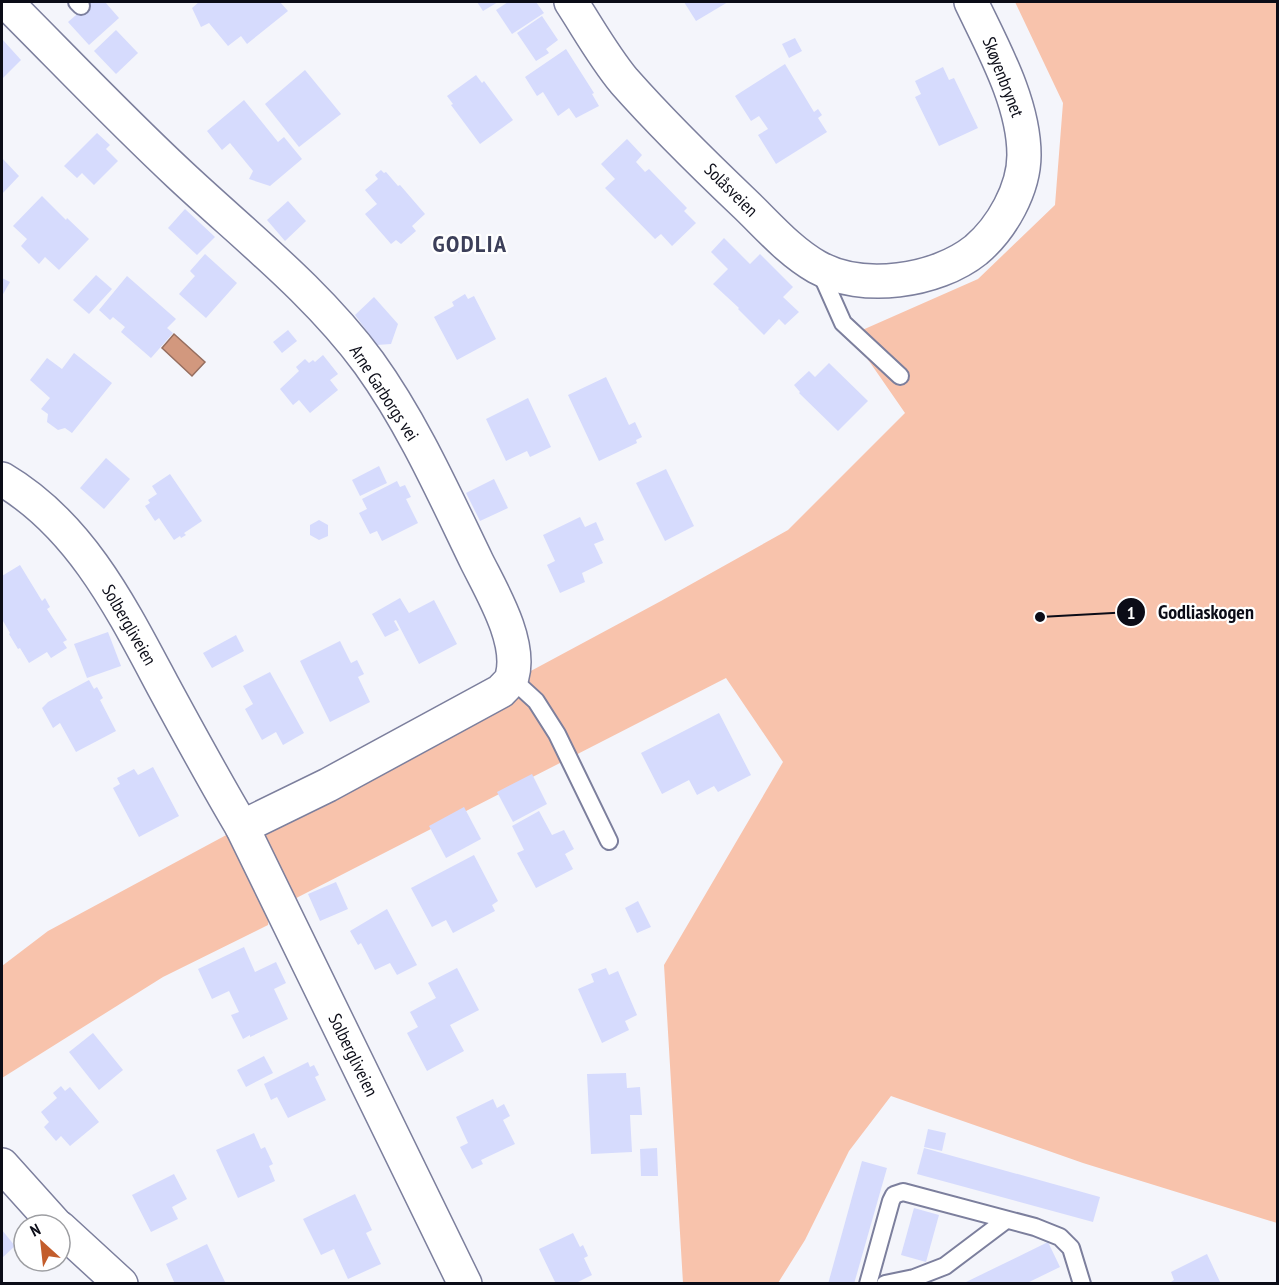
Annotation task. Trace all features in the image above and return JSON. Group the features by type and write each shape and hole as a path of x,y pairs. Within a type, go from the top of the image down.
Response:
{"street":[{"name":"Arne Garborgs vei","path":"6,2 180,175 243,231 312,298 368,362 393,399 425,457 485,578 511,637 514,661 512,679"},
{"name":"Solåsveien","path":"571,2 624,80 796,254 818,268 840,276 874,282 910,279 946,267"},
{"name":"Skøyenbrynet","path":"946,267 976,250 1001,223 1017,190 1024,157 1022,123 999,60 971,2"},
{"name":"Solbergliveien","path":"2,479 58,523 99,574 127,617 212,776 242,827 465,1284"},
{"path":"242,827 328,785 480,704 501,691 512,679"},
{"path":"2,1165 45,1213"},
{"path":"72,1239 121,1284"}],"lane":[{"path":"818,268 843,323 900,376"},
{"path":"512,679 536,701 557,734 609,842"},
{"path":"868,1284 891,1201 898,1192 912,1193 1035,1227 1060,1237 1071,1248 1082,1284"},
{"path":"885,1284 914,1278 945,1266 1006,1220"}],"shaded area":[{"path":"1015,2 1277,2 1277,1223 1083,1163 891,1096 849,1151 805,1240 778,1283 683,1283 664,965 783,762 726,678 269,912 268,925 163,977 2,1078 2,966 48,931 661,601 788,530 905,413 851,335 978,279 1055,205 1063,103"},
{"path":"174,334 205,362 192,376 162,348"}],"building":[{"path":"91,2 105,2 119,18 89,45 68,22"},
{"path":"199,2 280,2 288,11 247,44 241,36 228,46 209,23 201,27 192,8"},
{"path":"477,2 498,2 483,11"},
{"path":"508,2 536,2 544,13 512,34 496,10"},
{"path":"684,2 728,2 696,21"},
{"path":"542,16 558,40 546,49 549,53 536,61 517,33"},
{"path":"116,30 138,53 116,74 94,51"},
{"path":"795,38 802,51 789,58 782,44"},
{"path":"2,39 21,60 2,79"},
{"path":"566,49 594,93 592,94 599,106 576,118 569,108 558,116 543,92 537,96 525,77"},
{"path":"785,64 814,112 818,109 822,115 818,118 827,132 776,164 758,135 768,129 759,116 751,121 735,96"},
{"path":"943,67 949,80 954,78 978,128 939,146 915,97 921,94 915,81"},
{"path":"305,70 341,114 299,147 265,104"},
{"path":"476,75 482,83 484,81 513,120 480,144 451,105 453,104 447,96"},
{"path":"244,100 278,142 284,137 302,159 270,186 249,179 253,171 230,143 222,150 207,131"},
{"path":"97,133 110,145 106,149 118,161 94,185 82,173 77,178 64,166"},
{"path":"627,139 642,155 636,162 645,172 649,169 687,208 684,211 696,223 672,246 661,234 655,239 605,188 615,179 601,164"},
{"path":"2,158 19,176 2,194"},
{"path":"381,170 386,172 398,186 400,185 425,214 412,226 416,231 401,244 396,240 391,244 365,214 377,204 365,190 378,179 375,175"},
{"path":"42,196 89,239 59,270 45,257 39,264 21,246 27,239 13,226"},
{"path":"288,201 306,221 285,241 267,220"},
{"path":"185,209 215,237 197,255 168,228"},
{"path":"724,238 750,264 760,254 793,287 783,297 799,312 785,325 779,319 764,335 713,284 728,269 711,252"},
{"path":"466,239 470,249 458,253 454,244"},
{"path":"205,254 237,283 206,318 179,294 195,276 190,271"},
{"path":"96,275 112,289 89,314 73,300"},
{"path":"127,276 176,319 167,328 173,333 151,358 121,332 125,327 113,317 110,320 99,310"},
{"path":"2,278 10,282 2,296"},
{"path":"465,294 468,299 474,296 496,339 457,360 434,317 454,306 452,302"},
{"path":"374,297 398,324 391,344 377,345 355,315"},
{"path":"288,330 297,341 282,353 273,342"},
{"path":"74,353 112,383 72,433 65,428 58,430 47,422 48,414 41,409 50,398 30,380 47,358 62,369"},
{"path":"323,355 338,374 330,380 338,390 310,413 299,400 293,405 280,389 299,371 296,367 305,359 309,363 313,360 315,362"},
{"path":"829,363 868,401 838,431 799,393 794,385 809,371 815,377"},
{"path":"606,377 629,425 635,422 642,437 636,440 637,443 599,461 568,395"},
{"path":"528,398 551,447 530,457 527,451 506,461 486,419"},
{"path":"106,458 130,479 104,509 80,488"},
{"path":"379,466 387,483 360,496 352,480"},
{"path":"666,469 694,526 665,541 636,483"},
{"path":"170,474 202,521 184,533 186,535 174,540 159,518 155,521 145,506 150,503 148,500 157,494 152,486"},
{"path":"494,479 508,508 480,521 466,493"},
{"path":"397,481 400,487 405,485 411,497 406,499 418,523 382,541 377,531 370,534 359,513 367,509 362,499"},
{"path":"580,517 585,527 596,522 604,540 594,544 603,563 582,573 585,582 560,593 547,565 555,561 543,535"},
{"path":"319,520 328,525 328,536 319,540 310,535 310,525"},
{"path":"20,565 42,601 45,598 50,607 47,609 67,640 63,642 67,648 51,658 47,652 29,663 2,622 2,576"},
{"path":"400,598 409,613 434,600 457,644 419,664 396,620 394,621 399,630 385,637 372,614"},
{"path":"108,632 121,666 87,678 74,644"},
{"path":"236,635 244,651 212,668 203,653"},
{"path":"340,641 351,663 357,660 364,674 358,677 370,702 330,722 300,661"},
{"path":"270,672 304,733 283,745 276,732 262,740 245,709 253,704 243,686"},
{"path":"89,680 94,689 97,687 103,698 100,700 116,731 76,752 60,723 53,728 42,708 48,702"},
{"path":"719,713 751,775 718,792 714,786 697,795 689,780 662,794 641,753"},
{"path":"153,767 179,816 139,837 113,788 120,784 117,778 134,769 138,775"},
{"path":"532,774 547,804 513,822 497,792"},
{"path":"464,807 481,839 446,858 429,826"},
{"path":"539,811 552,835 564,830 574,849 565,854 573,869 536,888 517,853 524,850 512,826"},
{"path":"474,855 498,901 492,905 495,911 453,933 446,920 432,927 411,888"},
{"path":"336,882 348,909 320,921 308,894"},
{"path":"638,901 651,927 637,933 625,908"},
{"path":"387,909 417,965 397,975 390,963 375,970 361,943 358,945 350,931"},
{"path":"244,947 255,972 276,962 286,983 274,989 288,1019 243,1039 231,1015 239,1012 229,991 212,999 198,969"},
{"path":"457,968 479,1010 450,1025 464,1051 427,1071 407,1033 418,1027 410,1012 436,998 428,983"},
{"path":"606,968 609,975 618,971 637,1015 625,1021 629,1030 602,1043 578,989 594,982 591,974"},
{"path":"93,1033 123,1070 99,1090 69,1052"},
{"path":"264,1056 273,1073 246,1087 237,1070"},
{"path":"308,1062 310,1067 314,1065 319,1075 315,1077 326,1100 288,1118 277,1097 271,1100 264,1084"},
{"path":"626,1073 627,1088 640,1087 642,1115 630,1115 632,1152 591,1154 587,1074"},
{"path":"61,1086 65,1091 70,1087 99,1122 70,1146 61,1136 56,1141 44,1127 49,1122 41,1112 57,1098 53,1093"},
{"path":"493,1099 497,1108 504,1104 510,1116 503,1120 515,1144 481,1160 483,1164 472,1169 460,1147 468,1143 456,1117"},
{"path":"928,1129 946,1133 942,1151 924,1147"},
{"path":"254,1133 261,1149 265,1147 273,1164 269,1166 275,1181 238,1198 216,1150"},
{"path":"657,1148 658,1176 641,1176 640,1149"},
{"path":"924,1148 1100,1197 1093,1222 917,1174"},
{"path":"862,1161 887,1168 854,1284 828,1284"},
{"path":"174,1174 187,1199 172,1207 178,1219 151,1232 132,1195"},
{"path":"355,1194 372,1230 366,1233 381,1264 348,1279 334,1249 321,1255 303,1219"},
{"path":"914,1208 939,1215 926,1262 901,1255"},
{"path":"2,1230 12,1242 12,1249 2,1258"},
{"path":"573,1233 580,1247 583,1245 588,1256 584,1258 592,1275 574,1284 556,1284 539,1249"},
{"path":"1048,1242 1060,1267 1025,1284 962,1284"},
{"path":"207,1244 226,1284 175,1284 166,1264"},
{"path":"1207,1254 1221,1284 1168,1284 1174,1280 1171,1272"}],"place":[{"name":"Godliaskogen","path":"1040,617"}],"district":[{"name":"GODLIA","path":"470,244"}]}
